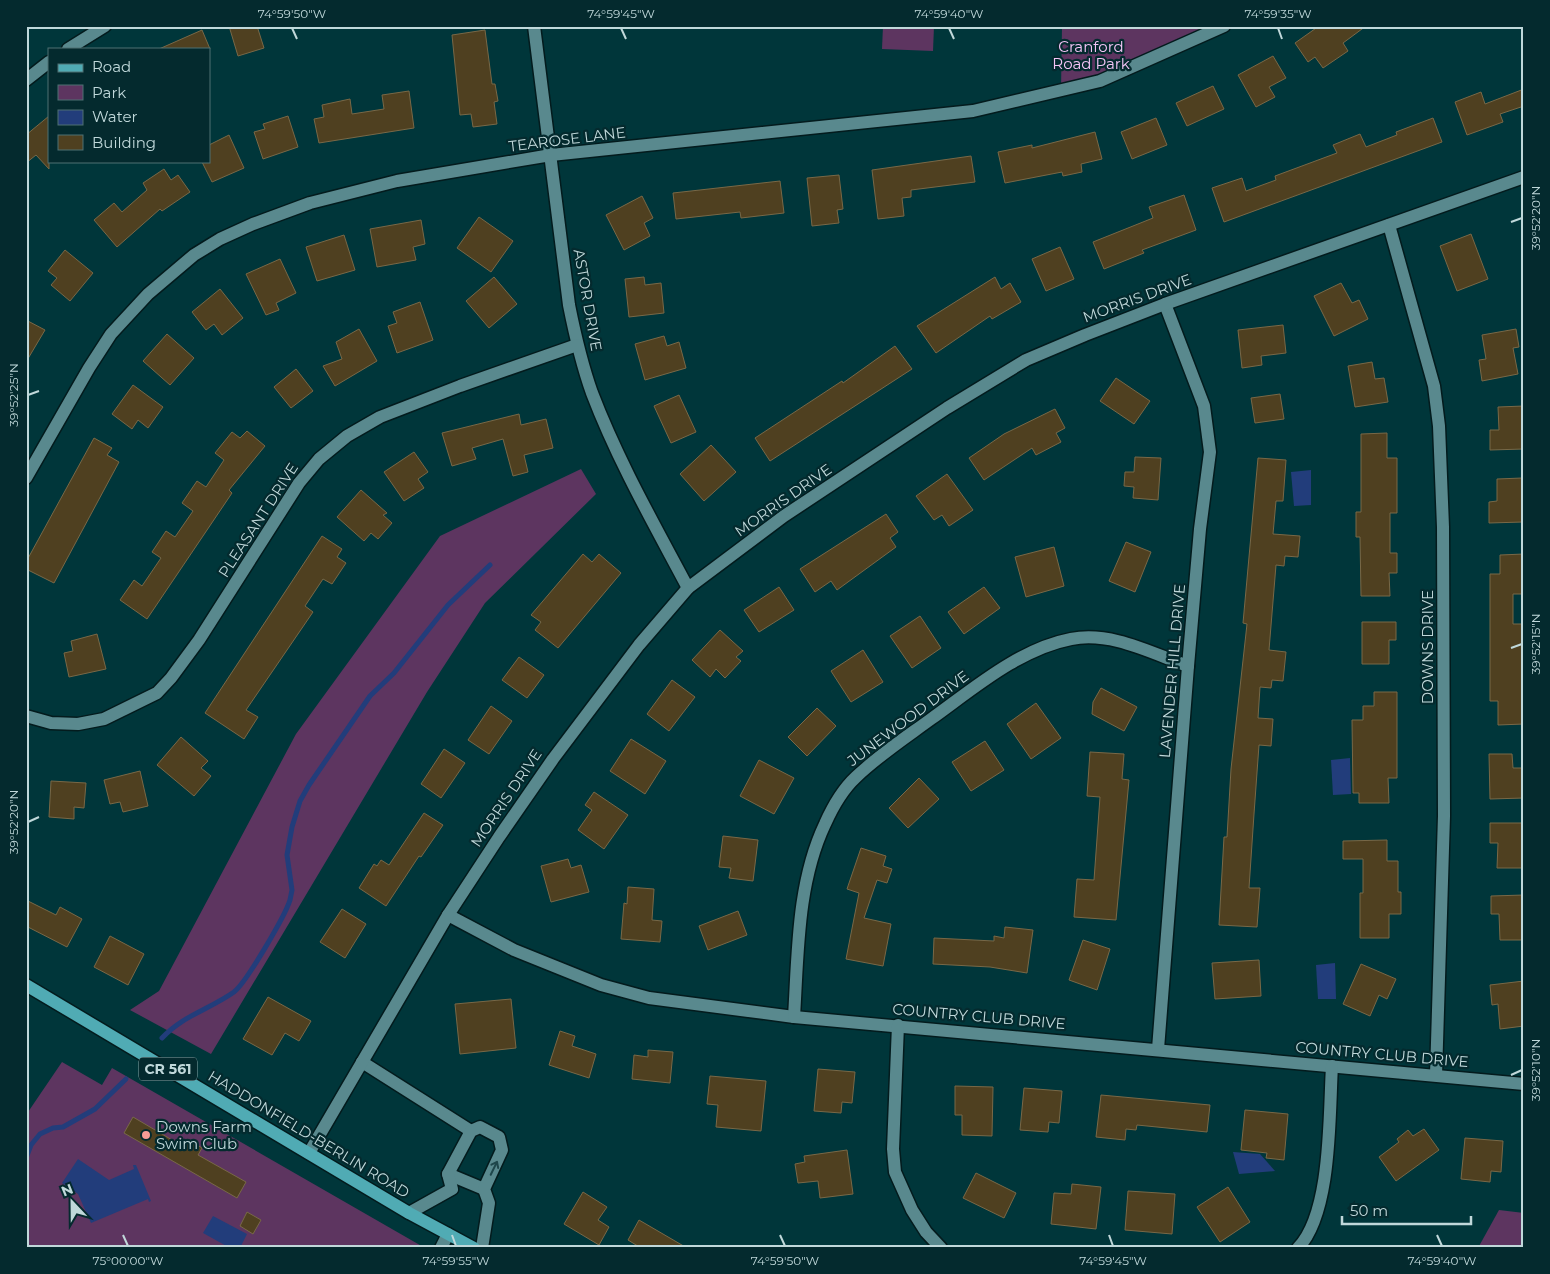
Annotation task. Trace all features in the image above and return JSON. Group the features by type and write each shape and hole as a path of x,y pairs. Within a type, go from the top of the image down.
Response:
{"main road":[{"name":"HADDONFIELD-BERLIN ROAD","path":"26,985 409,1213 474,1248"}],"street":[{"path":"70,48 106,26"},
{"name":"ASTOR DRIVE","path":"534,26 569,305 577,345 592,393 619,456 688,588"},
{"name":"TEAROSE LANE","path":"26,478 89,368 111,334 148,294 194,255 220,239 310,203 397,181 551,155 973,111 1100,81 1224,26"},
{"path":"26,80 48,63"},
{"name":"MORRIS DRIVE","path":"309,1154 448,915 553,759 639,645 688,588 784,516 948,408 1026,360 1085,334 1165,304 1524,176"},
{"name":"DOWNS DRIVE","path":"1389,225 1434,386 1439,426 1443,527 1444,816 1436,1075"},
{"name":"LAVENDER HILL DRIVE","path":"1158,1049 1188,666 1200,529 1210,452 1204,406 1165,304"},
{"name":"PLEASANT DRIVE","path":"26,716 52,723 78,724 104,719 156,693 171,678 199,640 299,483 319,459 347,436 380,417 460,386 577,345"},
{"name":"JUNEWOOD DRIVE","path":"794,1017 800,926 813,854 838,796 878,757 982,683 1017,661 1049,646 1072,639 1113,640 1188,666"},
{"name":"COUNTRY CLUB DRIVE","path":"448,915 514,950 601,985 650,998 794,1017 898,1025 1524,1084"},
{"path":"898,1025 893,1149 895,1172 912,1210 926,1232 941,1248"},
{"path":"362,1062 471,1131"},
{"path":"1298,1248 1308,1238 1315,1224 1322,1197 1332,1066"},
{"path":"409,1213 452,1188 448,1174 471,1131 480,1127 499,1137 502,1150 484,1189 489,1203 482,1248"},
{"path":"448,1174 484,1189"},
{"path":"441,1248 448,1234"}],"green space":[{"path":"883,26 934,26 933,51 882,49"},
{"name":"Cranford Road Park","path":"1062,26 1224,26 1061,91"},
{"path":"581,469 596,494 485,603 427,692 211,1054 130,1010 159,991 296,734 440,536"},
{"name":"Downs Farm Swim Club","path":"62,1062 102,1085 112,1068 425,1248 26,1248 26,1115"},
{"path":"1499,1210 1524,1213 1524,1248 1478,1248"}],"water":[{"path":"1311,470 1311,505 1294,506 1291,472"},
{"path":"1350,758 1351,794 1333,795 1331,760"},
{"path":"1335,963 1336,999 1318,999 1316,965"},
{"path":"1233,1152 1260,1154 1275,1171 1239,1174"},
{"path":"78,1159 109,1180 134,1169 133,1165 136,1165 151,1201 149,1202 148,1199 91,1223 78,1194 62,1183"},
{"path":"213,1216 247,1234 240,1248 230,1248 203,1233"}],"building":[{"path":"229,26 257,26 264,48 238,56"},
{"path":"1319,26 1366,26 1343,43 1348,51 1323,68 1315,57 1308,62 1295,43"},
{"path":"202,30 210,48 161,48"},
{"path":"485,30 492,84 495,84 498,101 494,102 497,124 473,127 471,114 460,115 452,35"},
{"path":"1273,56 1286,78 1269,87 1275,97 1256,107 1238,75"},
{"path":"1213,86 1224,109 1187,126 1176,103"},
{"path":"1524,89 1524,106 1500,114 1503,122 1467,135 1455,102 1481,92 1485,104"},
{"path":"409,91 414,128 319,143 314,119 324,117 322,105 350,99 352,114 384,109 382,95"},
{"path":"288,116 298,147 263,159 254,132 265,129 263,124"},
{"path":"48,117 49,169 36,155 26,163 26,135"},
{"path":"1156,118 1167,145 1132,159 1121,132"},
{"path":"1433,118 1442,142 1224,222 1212,188 1242,178 1246,191 1276,180 1275,176 1337,153 1333,145 1360,134 1366,147 1397,135 1396,132"},
{"path":"1095,132 1102,159 1081,164 1082,172 1063,176 1062,172 1005,183 998,152 1032,145 1032,148"},
{"path":"229,135 244,168 212,182 202,162 210,162 210,144"},
{"path":"971,156 975,182 911,190 911,197 902,198 904,216 878,219 872,170"},
{"path":"164,169 171,180 178,175 190,192 162,211 160,209 117,247 94,220 114,203 122,212 147,190 143,183"},
{"path":"839,175 843,209 837,210 839,223 812,226 807,178"},
{"path":"780,181 784,213 741,218 740,212 676,219 673,193"},
{"path":"1184,195 1196,230 1142,250 1144,253 1104,269 1093,242 1153,218 1149,207"},
{"path":"642,196 653,218 644,223 650,236 624,250 606,215"},
{"path":"479,217 513,241 491,272 457,248"},
{"path":"421,220 425,244 413,247 416,260 377,267 370,229"},
{"path":"1471,234 1488,279 1457,291 1440,246"},
{"path":"344,235 355,270 317,281 306,247"},
{"path":"1060,247 1074,279 1046,291 1032,259"},
{"path":"65,250 93,273 70,301 51,285 57,278 48,271"},
{"path":"280,259 296,293 276,303 279,310 266,315 246,274"},
{"path":"494,277 517,304 489,328 466,301"},
{"path":"644,277 645,285 661,283 664,313 629,317 625,279"},
{"path":"995,277 1001,289 1010,283 1021,302 992,319 990,316 936,353 917,326"},
{"path":"1341,283 1352,303 1359,300 1368,319 1334,336 1314,296"},
{"path":"220,289 243,318 222,335 214,324 206,330 192,312"},
{"path":"420,302 433,340 397,353 388,326 397,323 393,312"},
{"path":"26,320 45,330 26,362"},
{"path":"1283,325 1286,353 1261,356 1262,365 1242,368 1238,330"},
{"path":"359,329 377,361 335,386 323,366 342,359 336,342"},
{"path":"1516,329 1519,347 1513,348 1518,374 1482,381 1479,360 1486,359 1482,335"},
{"path":"167,334 194,358 170,385 143,361"},
{"path":"664,336 667,346 679,342 686,368 645,380 635,344"},
{"path":"895,346 912,369 770,461 755,438 842,381 843,383"},
{"path":"1372,362 1375,379 1384,378 1388,402 1355,407 1348,366"},
{"path":"296,369 313,391 291,408 274,387"},
{"path":"1116,378 1150,401 1134,424 1100,401"},
{"path":"133,385 163,407 148,428 138,420 132,429 112,414"},
{"path":"1280,394 1284,419 1255,423 1251,398"},
{"path":"679,395 696,432 671,443 654,406"},
{"path":"1524,406 1524,449 1490,450 1490,430 1499,430 1498,407"},
{"path":"1055,409 1065,428 1056,433 1061,442 1036,455 1032,448 984,480 969,458 1004,434"},
{"path":"519,414 521,425 546,419 553,448 524,455 528,472 513,476 503,439 472,448 476,459 452,466 442,433"},
{"path":"247,431 265,446 229,490 232,493 147,619 120,600 134,580 142,586 161,558 152,552 166,531 175,537 193,511 182,503 197,481 206,487 224,460 215,453 232,432 240,438"},
{"path":"1387,433 1387,458 1397,458 1397,513 1390,513 1390,553 1397,553 1397,573 1389,573 1390,596 1361,596 1360,537 1356,537 1356,512 1361,512 1361,434"},
{"path":"94,438 112,448 107,455 119,462 54,583 26,569 26,562"},
{"path":"711,445 736,472 704,501 680,474"},
{"path":"414,452 428,472 418,479 424,488 404,501 384,472"},
{"path":"1135,457 1161,458 1158,500 1133,498 1134,487 1124,486 1125,472 1134,472"},
{"path":"1258,458 1286,460 1283,501 1276,501 1273,534 1300,536 1298,557 1285,556 1284,566 1276,565 1269,650 1286,652 1283,681 1272,680 1271,688 1260,687 1258,718 1273,719 1271,746 1259,745 1249,888 1260,888 1257,927 1219,925 1224,837 1227,837 1231,769 1247,624 1243,623"},
{"path":"947,474 973,510 949,526 942,515 934,520 916,496"},
{"path":"1522,478 1523,522 1489,523 1489,502 1497,501 1497,479"},
{"path":"361,490 387,513 383,515 392,523 378,539 371,533 364,541 337,517"},
{"path":"886,514 898,532 890,538 896,547 837,590 831,581 815,592 800,569"},
{"path":"322,536 342,549 337,557 346,563 332,584 323,579 305,606 313,612 246,710 258,717 244,739 205,713"},
{"path":"1126,542 1151,552 1135,592 1109,581"},
{"path":"1054,547 1064,586 1026,597 1015,557"},
{"path":"583,554 592,562 599,554 621,573 558,648 535,630 541,622 531,615"},
{"path":"1524,554 1524,594 1513,594 1513,624 1524,624 1524,638 1522,638 1524,724 1498,725 1498,701 1490,701 1490,574 1500,574 1500,555"},
{"path":"779,587 794,610 759,632 744,610"},
{"path":"984,587 1000,608 964,634 948,612"},
{"path":"920,616 941,648 912,668 890,636"},
{"path":"1362,622 1396,622 1396,640 1389,640 1389,664 1362,664"},
{"path":"720,630 743,651 736,657 741,661 725,678 716,669 710,677 692,660"},
{"path":"97,634 106,669 69,677 64,653 73,651 71,641"},
{"path":"863,650 883,682 851,702 831,671"},
{"path":"519,657 544,675 527,698 502,680"},
{"path":"672,680 695,697 669,731 647,714"},
{"path":"1101,688 1137,707 1124,731 1092,714 1093,702"},
{"path":"1374,692 1397,692 1397,778 1388,778 1389,803 1359,803 1359,793 1353,793 1352,720 1363,720 1363,706 1374,706"},
{"path":"1036,703 1061,738 1031,759 1007,724"},
{"path":"491,706 512,721 489,754 468,740"},
{"path":"817,708 836,726 807,756 788,737"},
{"path":"181,737 208,761 201,768 211,776 194,796 157,765"},
{"path":"631,739 666,761 645,794 610,771"},
{"path":"985,741 1004,770 971,791 952,762"},
{"path":"444,749 465,763 441,798 421,784"},
{"path":"1090,752 1124,754 1122,779 1129,780 1116,920 1074,917 1077,879 1094,880 1100,797 1087,796"},
{"path":"1489,754 1512,754 1513,768 1524,768 1524,798 1490,799"},
{"path":"759,760 794,778 774,814 740,796"},
{"path":"140,771 148,806 123,812 120,802 110,804 104,780"},
{"path":"919,778 939,799 908,828 889,808"},
{"path":"51,781 86,783 84,808 74,807 74,819 49,817"},
{"path":"594,792 628,815 604,849 578,830 592,810 585,805"},
{"path":"424,813 443,825 421,857 419,856 386,906 359,888 374,864 377,866 381,860 389,865"},
{"path":"1490,823 1524,823 1524,868 1497,868 1498,843 1490,843"},
{"path":"723,836 758,840 753,881 729,878 731,868 719,867"},
{"path":"1387,840 1387,861 1398,861 1398,892 1401,892 1401,914 1389,914 1389,938 1360,938 1360,893 1363,893 1363,859 1343,859 1343,841"},
{"path":"861,848 886,856 883,866 892,869 887,883 877,880 864,918 891,924 883,966 846,959 859,893 847,889"},
{"path":"568,859 571,868 581,865 589,892 551,902 541,866"},
{"path":"628,887 654,889 652,920 662,921 660,942 621,939 624,903 627,904"},
{"path":"1524,895 1524,940 1500,940 1499,914 1491,914 1491,896"},
{"path":"26,900 56,915 60,907 82,919 67,947 26,926"},
{"path":"342,909 366,924 345,958 320,942"},
{"path":"738,911 747,935 708,950 699,926"},
{"path":"1005,927 1033,930 1027,973 990,967 933,964 934,938 994,941 994,936 1004,938"},
{"path":"110,936 144,954 128,985 94,967"},
{"path":"1083,940 1110,949 1097,990 1069,980"},
{"path":"1259,960 1261,996 1215,999 1212,963"},
{"path":"1361,964 1396,979 1387,999 1379,995 1370,1016 1343,1004"},
{"path":"1524,981 1524,1026 1500,1029 1498,1004 1492,1005 1490,985"},
{"path":"268,997 311,1021 299,1041 285,1033 272,1055 243,1039"},
{"path":"511,999 516,1048 460,1054 455,1004"},
{"path":"560,1031 575,1036 572,1046 596,1054 589,1078 549,1065"},
{"path":"648,1050 673,1052 670,1083 632,1079 634,1055 648,1057"},
{"path":"818,1069 855,1072 852,1103 842,1102 841,1113 814,1111"},
{"path":"710,1076 766,1081 761,1131 716,1127 718,1105 707,1104"},
{"path":"955,1086 993,1087 992,1136 962,1135 962,1115 955,1115"},
{"path":"1024,1088 1062,1091 1059,1123 1049,1122 1048,1132 1020,1130"},
{"path":"1101,1095 1210,1105 1207,1132 1137,1125 1136,1130 1126,1129 1125,1140 1096,1137"},
{"path":"1245,1110 1288,1114 1284,1160 1266,1158 1267,1153 1241,1150"},
{"path":"133,1117 184,1147 188,1139 202,1148 198,1155 246,1182 237,1198 124,1133"},
{"path":"1424,1129 1439,1150 1396,1181 1379,1157 1399,1142 1397,1139 1408,1130 1413,1136"},
{"path":"1465,1138 1503,1141 1501,1172 1491,1171 1490,1182 1461,1179"},
{"path":"847,1150 853,1194 820,1198 818,1181 798,1183 795,1164 805,1162 804,1156"},
{"path":"976,1173 1016,1193 1004,1218 963,1198"},
{"path":"1072,1184 1101,1187 1096,1229 1051,1224 1054,1193 1071,1194"},
{"path":"1228,1187 1250,1222 1220,1242 1197,1207"},
{"path":"1128,1191 1175,1194 1172,1234 1125,1230"},
{"path":"583,1192 607,1207 598,1220 609,1227 599,1245 564,1224"},
{"path":"247,1212 261,1220 253,1234 240,1226"},
{"path":"639,1220 687,1248 641,1248 628,1240"}],"waterway":[{"path":"162,1038 187,1018 234,992 247,976 273,934 290,900 292,890 287,855 292,827 300,801 309,785 370,696 394,673 448,605 490,565"},
{"path":"26,1158 31,1145 40,1134 53,1128 63,1127 95,1109 126,1079"}],"place":[{"name":"Downs Farm Swim Club","path":"146,1135"}]}
